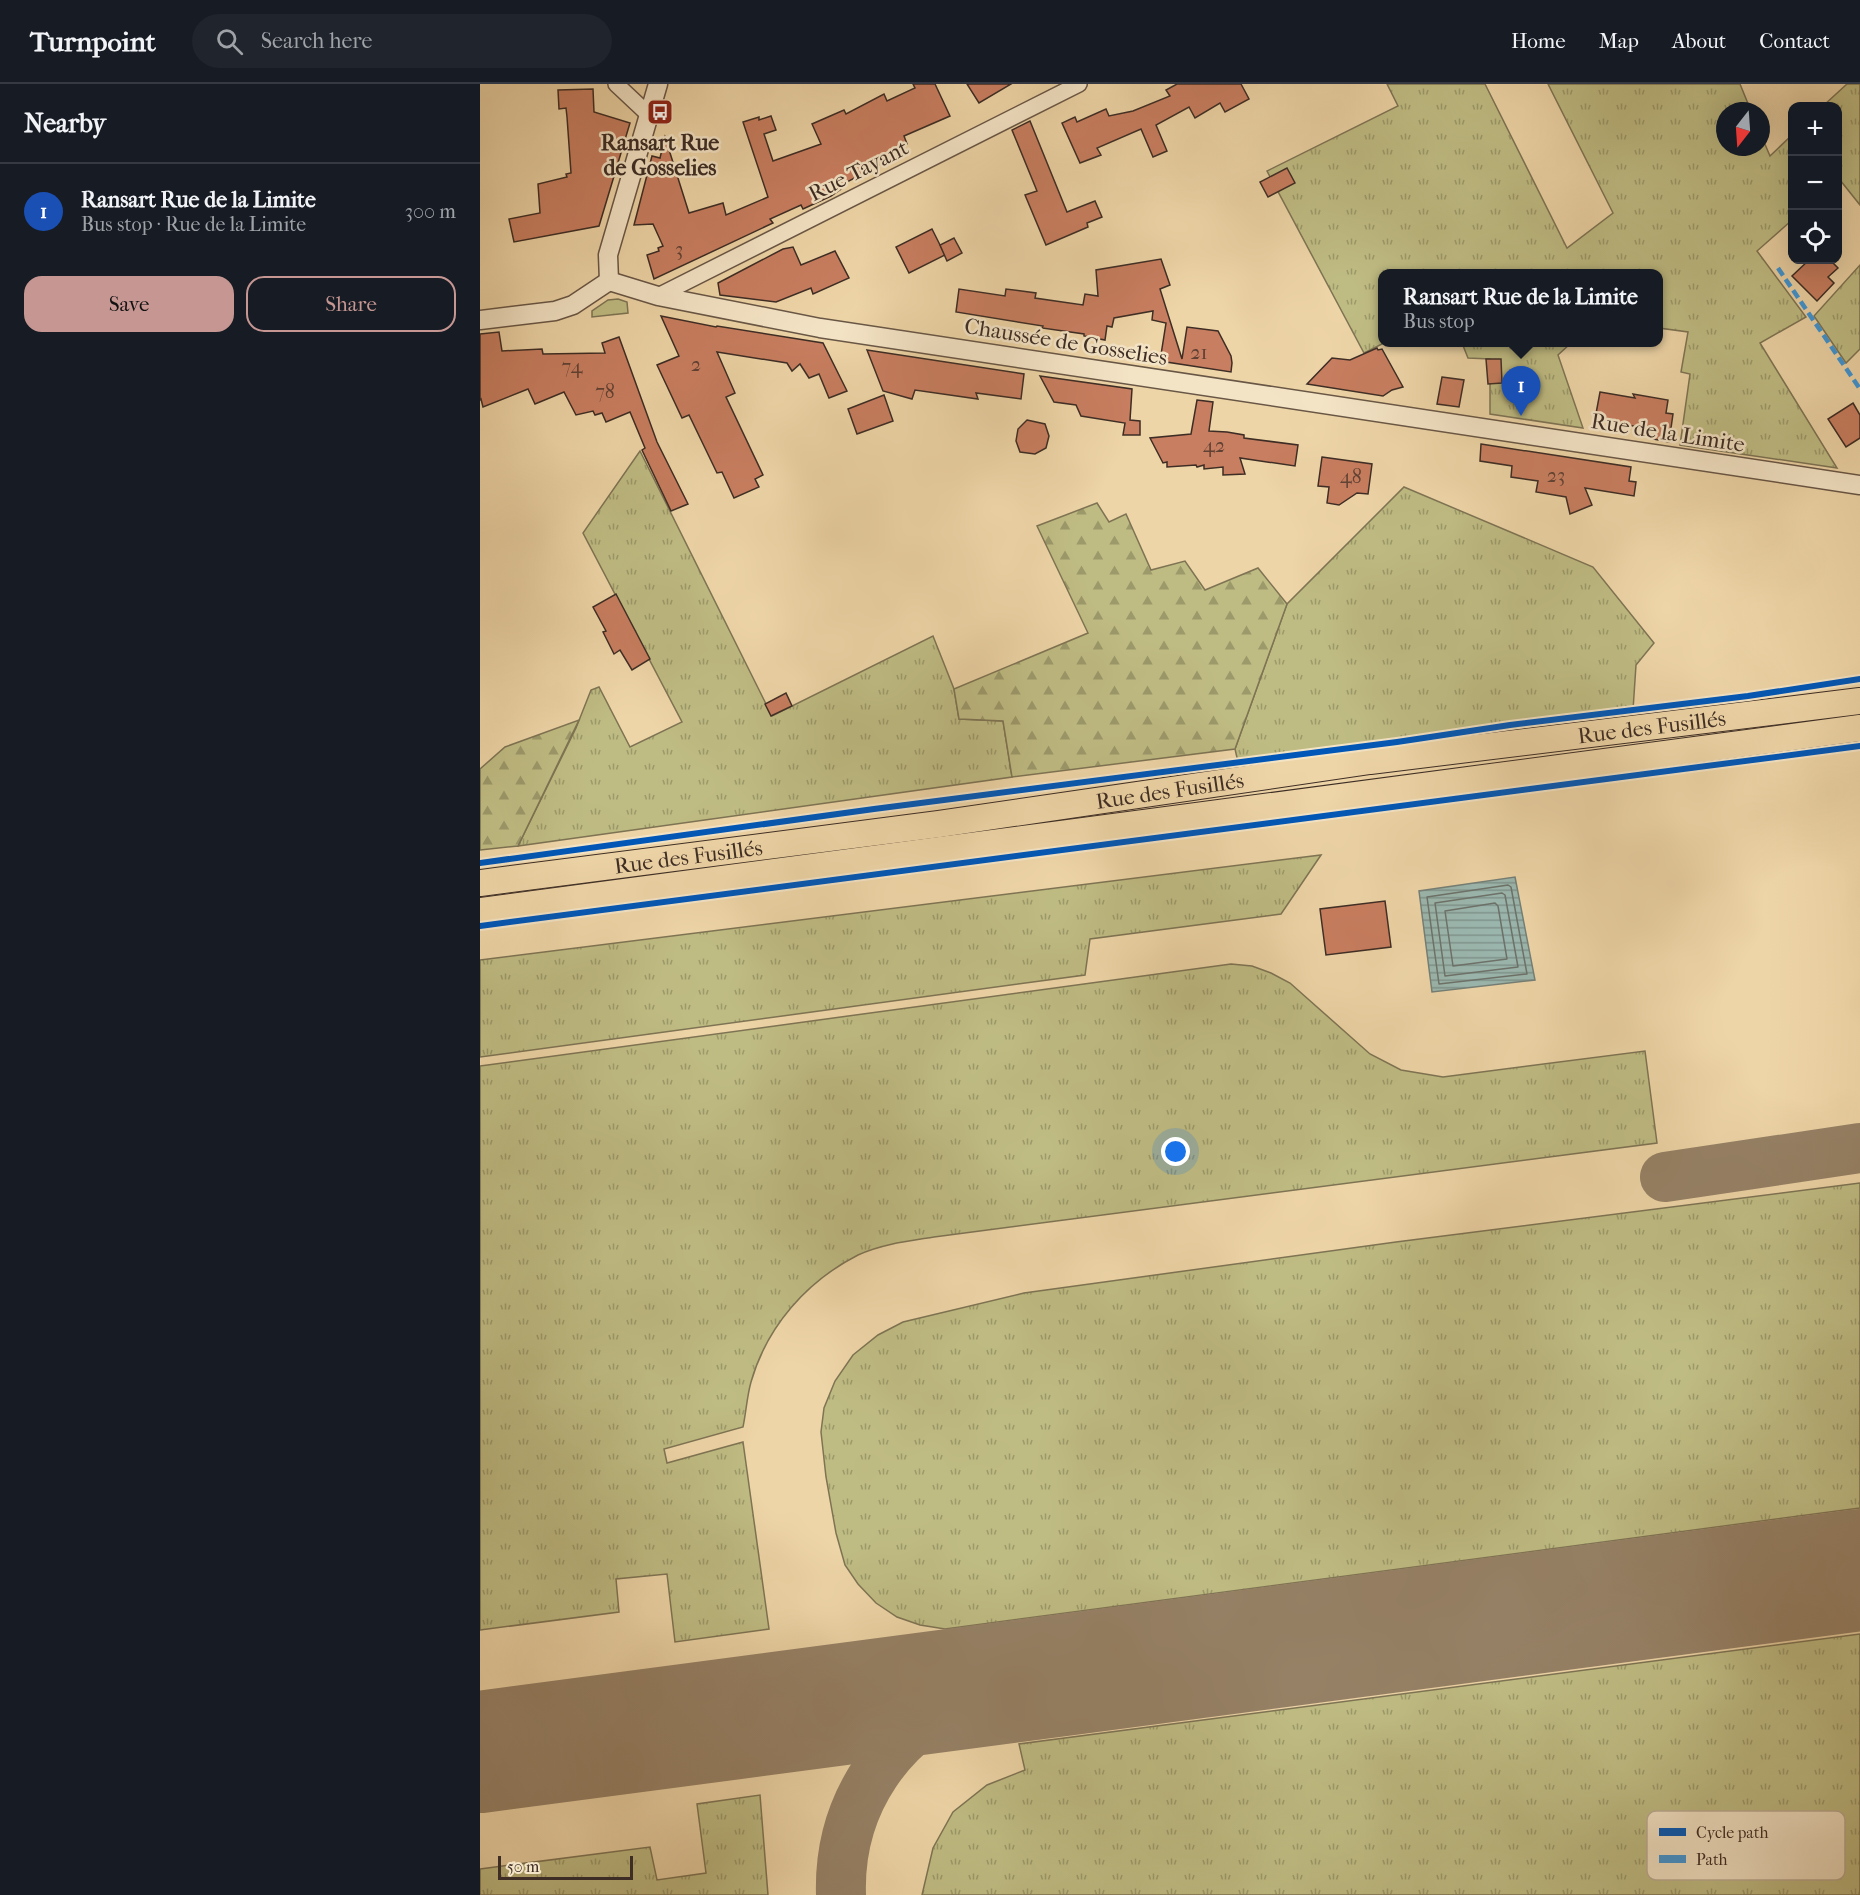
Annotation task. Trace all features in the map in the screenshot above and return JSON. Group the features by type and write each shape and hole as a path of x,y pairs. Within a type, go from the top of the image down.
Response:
{"highway":[{"name":"Rue des Fusillés","path":"480,884 939,824 1370,761 1860,700"},
{"name":"Rue des Fusillés","path":"480,910 1860,728"}],"street":[{"path":"616,84 649,115"},
{"path":"480,320 564,308 584,299 609,281 608,255 658,84"},
{"name":"Rue Tayant","path":"658,296 1079,84"},
{"name":"Chaussée de Gosselies","path":"609,281 658,296 820,328 1468,426"},
{"name":"Rue de la Limite","path":"1468,426 1860,485"}],"green space":[{"path":"1387,84 1485,84 1567,248 1613,213 1548,84 1740,84 1747,102 1716,102 1716,156 1770,156 1788,139 1788,224 1757,251 1806,317 1760,343 1837,468 1680,445 1690,374 1681,372 1688,332 1663,329 1663,269 1378,269 1378,346 1364,353 1267,171 1398,106"},
{"path":"1847,84 1860,84 1860,205 1842,182 1842,102 1827,102"},
{"path":"1860,265 1860,349 1846,363 1814,316"},
{"path":"618,299 627,302 628,313 592,317 592,311 608,300"},
{"path":"1464,347 1567,347 1558,355 1583,428 1490,414 1490,359 1468,358"},
{"path":"640,451 772,716 933,636 954,689 959,719 1003,721 1012,777 518,846 576,728 591,690 599,687 630,747 682,722 583,533"},
{"path":"1404,487 1593,567 1654,643 1636,665 1633,710 1238,762 1235,749 1287,604"},
{"path":"1097,503 1109,522 1126,514 1151,570 1185,561 1205,590 1258,568 1287,604 1235,749 1012,777 1003,721 959,719 954,689 1088,633 1037,526"},
{"path":"579,720 518,846 480,850 480,769 505,747"},
{"path":"1321,855 1281,914 1090,939 1085,975 480,1057 480,960"},
{"path":"1231,964 1252,966 1290,983 1370,1054 1401,1070 1443,1077 1645,1051 1657,1143 934,1237 867,1251 822,1278 791,1307 778,1324 767,1342 751,1382 743,1427 664,1449 667,1463 743,1442 769,1629 675,1642 667,1574 616,1579 619,1612 480,1630 480,1066"},
{"path":"1860,1183 1860,1508 945,1629 920,1625 897,1617 876,1603 858,1584 845,1565 836,1533 826,1477 821,1432 824,1408 835,1381 853,1355 878,1335 903,1322 1024,1293 1396,1242"},
{"path":"1860,1634 1860,1895 922,1895 933,1848 953,1812 987,1785 1025,1770 1019,1744"},
{"path":"760,1795 768,1895 480,1895 480,1869 650,1847 657,1880 706,1873 697,1804"}],"water":[{"path":"1515,877 1535,980 1432,992 1419,891"}],"building":[{"path":"913,84 935,84 950,116 904,136 907,144 899,148 902,153 843,184 844,187 831,196 803,209 801,205 770,219 773,223 654,279 647,255 659,251 658,248 663,246 653,224 634,225 652,156 660,158 665,137 689,213 723,203 726,215 768,197 743,122 771,116 776,130 764,134 773,161 821,144 812,124 844,110 846,114 884,94 887,101 915,88"},
{"path":"967,84 1011,84 979,103"},
{"path":"1177,84 1241,84 1249,99 1225,112 1220,103 1195,118 1189,107 1156,125 1167,151 1153,157 1141,129 1097,148 1101,155 1080,163 1062,123 1075,117 1077,122 1106,109 1109,116 1133,111 1170,96 1166,90"},
{"path":"593,89 594,112 630,123 599,226 514,242 509,219 540,213 538,184 567,177 566,174 571,173 566,108 559,109 558,90"},
{"path":"1030,121 1067,212 1095,201 1102,217 1087,223 1088,227 1046,245 1025,195 1037,191 1012,130"},
{"path":"1287,168 1295,183 1268,197 1260,182"},
{"path":"932,229 945,255 909,273 896,247"},
{"path":"954,238 962,253 947,261 940,245"},
{"path":"793,247 801,265 835,251 849,278 813,294 811,288 776,302 720,295 718,283 783,249"},
{"path":"1161,259 1170,285 1160,289 1182,359 1187,327 1218,331 1231,356 1231,372 1160,361 1166,323 1152,320 1153,311 1114,318 1112,327 1107,326 1105,340 1084,336 1084,334 1042,328 1043,326 956,312 959,289 1005,296 1006,289 1036,293 1035,298 1083,305 1085,294 1098,296 1096,270"},
{"path":"1805,264 1834,264 1838,268 1828,277 1834,283 1817,301 1792,276"},
{"path":"661,316 716,327 823,343 847,391 829,398 819,374 809,378 800,364 792,371 787,363 717,352 735,393 726,397 763,475 755,479 759,487 734,498 722,472 717,473 689,415 682,418 657,365 679,356"},
{"path":"499,332 502,351 542,349 543,354 605,353 602,343 619,337 657,442 688,504 671,511 642,450 645,448 630,412 606,422 602,413 595,415 593,411 576,415 564,392 535,404 528,389 483,407 480,400 480,334"},
{"path":"1377,348 1382,349 1403,387 1383,396 1307,384 1332,358 1350,360"},
{"path":"867,350 1024,374 1021,399 976,393 978,399 915,390 912,399 883,391"},
{"path":"1486,359 1501,359 1502,383 1488,384"},
{"path":"1040,376 1132,389 1130,420 1140,421 1140,435 1123,435 1125,423 1081,416 1076,405 1054,402"},
{"path":"1442,377 1464,380 1459,407 1437,404"},
{"path":"1600,392 1635,398 1633,394 1668,400 1666,413 1673,414 1669,442 1653,439 1655,430 1595,419"},
{"path":"884,395 893,421 857,434 848,409"},
{"path":"1197,400 1213,402 1209,431 1227,432 1244,435 1244,438 1298,445 1295,466 1240,458 1245,474 1223,475 1223,467 1204,469 1204,465 1197,467 1196,465 1167,467 1167,462 1163,463 1150,438 1191,434"},
{"path":"1853,403 1860,415 1860,438 1846,447 1828,419"},
{"path":"1027,420 1045,424 1049,436 1046,448 1035,454 1020,452 1016,441 1018,429"},
{"path":"1481,444 1631,467 1629,481 1636,482 1634,496 1585,488 1592,505 1570,514 1566,497 1536,492 1538,481 1511,477 1512,466 1480,461"},
{"path":"1322,457 1372,464 1368,494 1357,493 1339,505 1327,503 1329,487 1318,486"},
{"path":"616,594 650,659 632,670 620,650 614,654 603,632 606,631 593,607"},
{"path":"786,693 792,706 771,716 765,704"},
{"path":"1385,901 1391,947 1326,955 1320,909"}],"taxiway":[{"path":"1665,1177 1860,1148"},
{"path":"841,1895 842,1862 849,1830 860,1800 875,1773 895,1748 918,1727 945,1708 975,1694 1003,1686 1052,1678"}],"runway":[{"path":"480,1752 1860,1570"}],"marked path":[{"path":"1778,268 1860,389"}],"cycle path":[{"path":"480,863 874,809 1397,742 1510,725 1748,696 1860,679"},
{"path":"480,926 1860,746"}],"place":[{"name":"Ransart Rue de Gosselies","path":"660,112"},
{"name":"Ransart Rue de la Limite","path":"1521,416"}]}
